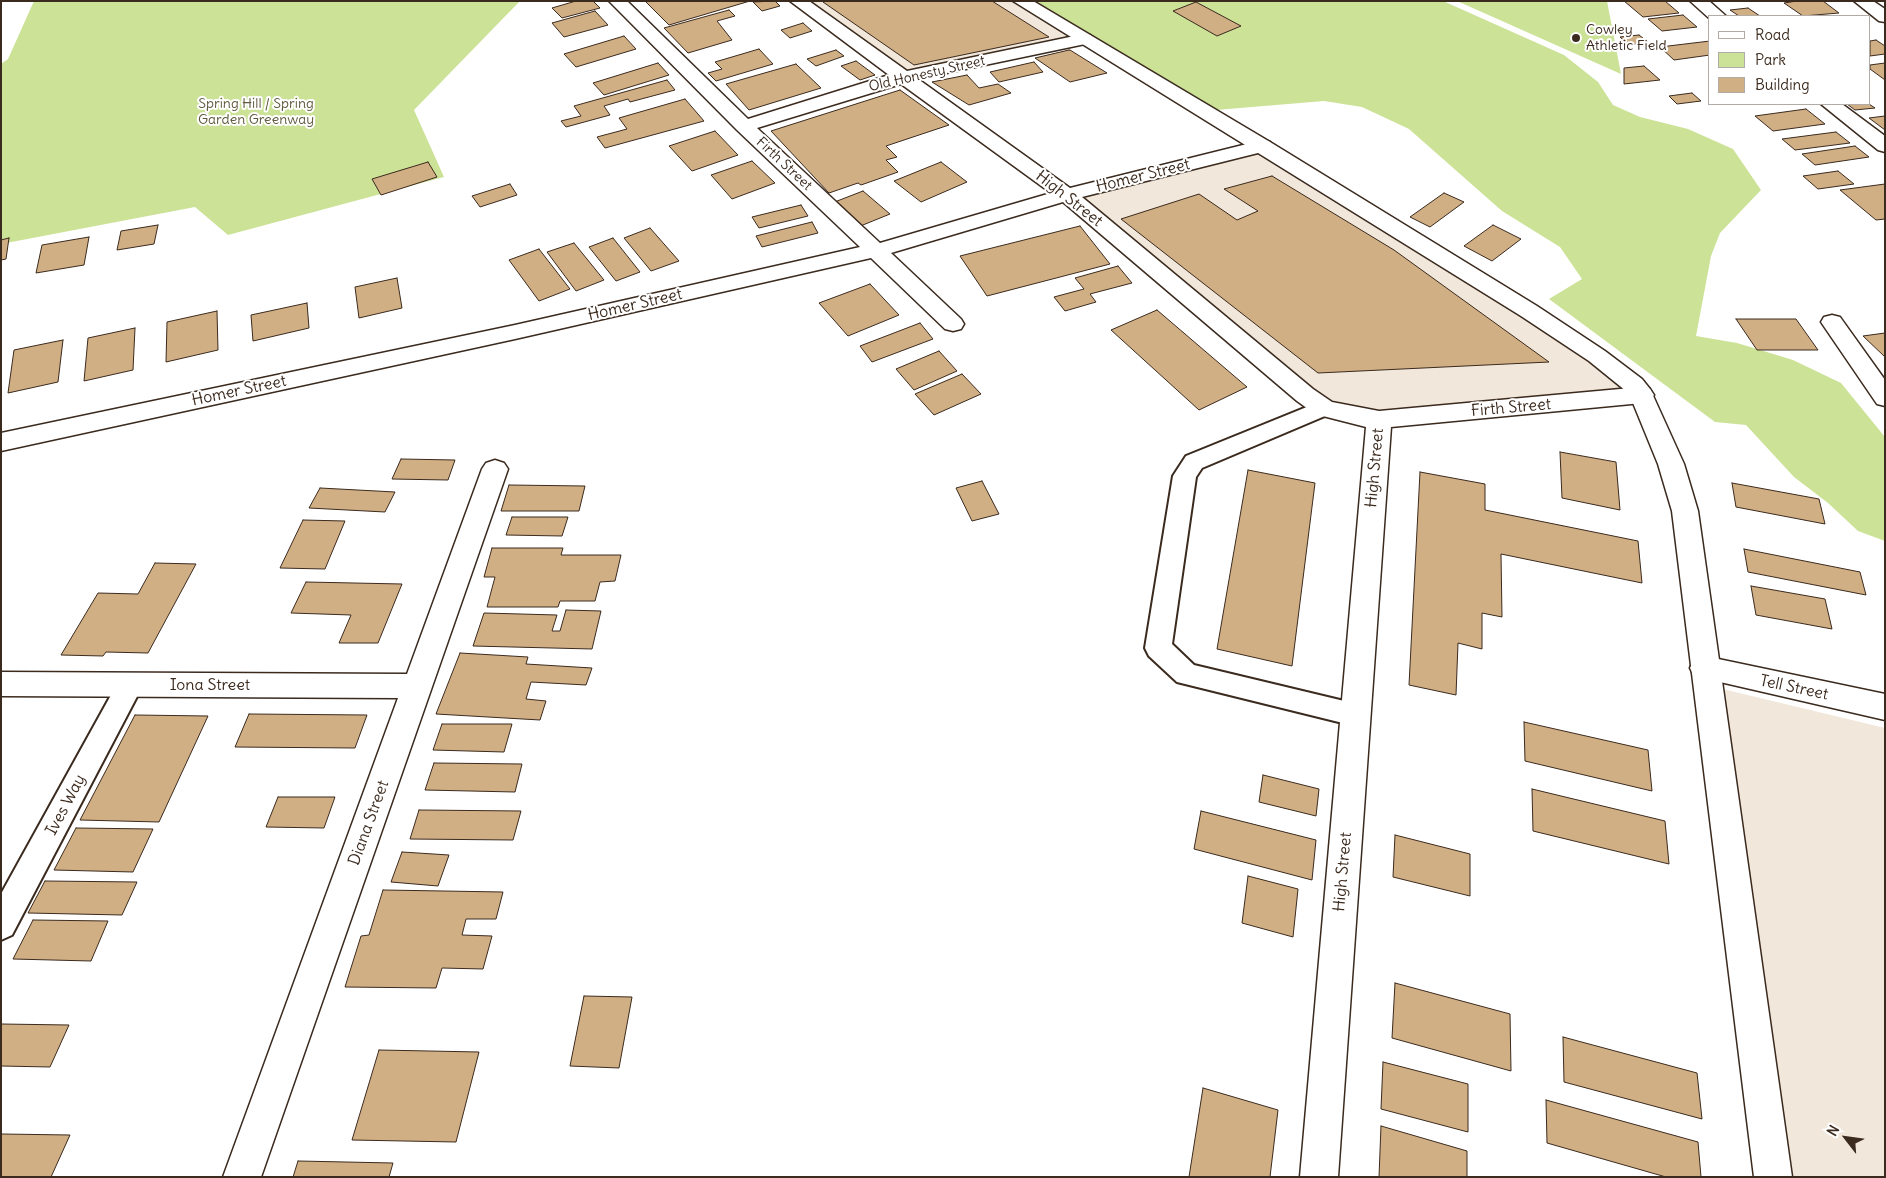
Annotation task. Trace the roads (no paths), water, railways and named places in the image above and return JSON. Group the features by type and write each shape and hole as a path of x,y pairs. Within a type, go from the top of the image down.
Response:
{"street":[{"name":"Firth Street","path":"618,1 744,126 953,324"},
{"name":"High Street","path":"798,1 1067,195 1305,395 1324,408 1353,416 1379,420 1319,1177"},
{"path":"1021,1 1263,146 1530,311 1597,356 1634,384 1642,395 1671,464 1684,512 1773,1177"},
{"path":"1698,1 1716,15"},
{"path":"1862,1 1885,17"},
{"name":"Old Honesty Street","path":"744,126 903,77 1084,39"},
{"path":"1831,105 1885,146"},
{"name":"Homer Street","path":"1,442 515,332 877,250 1067,195 1263,146"},
{"path":"1832,322 1885,398"},
{"name":"Firth Street","path":"1379,420 1642,395"},
{"name":"Diana Street","path":"242,1177 495,469"},
{"name":"Tell Street","path":"1704,668 1885,706"},
{"name":"Iona Street","path":"1,684 418,686"}],"lane":[{"path":"1324,408 1194,462 1185,476 1158,648 1186,674 1355,714"},
{"name":"Ives Way","path":"1,925 130,685"}],"place":[{"name":"Cowley Athletic Field","path":"1576,38"}],"park label":[{"name":"Spring Hill / Spring Garden Greenway","path":"256,112"}]}
